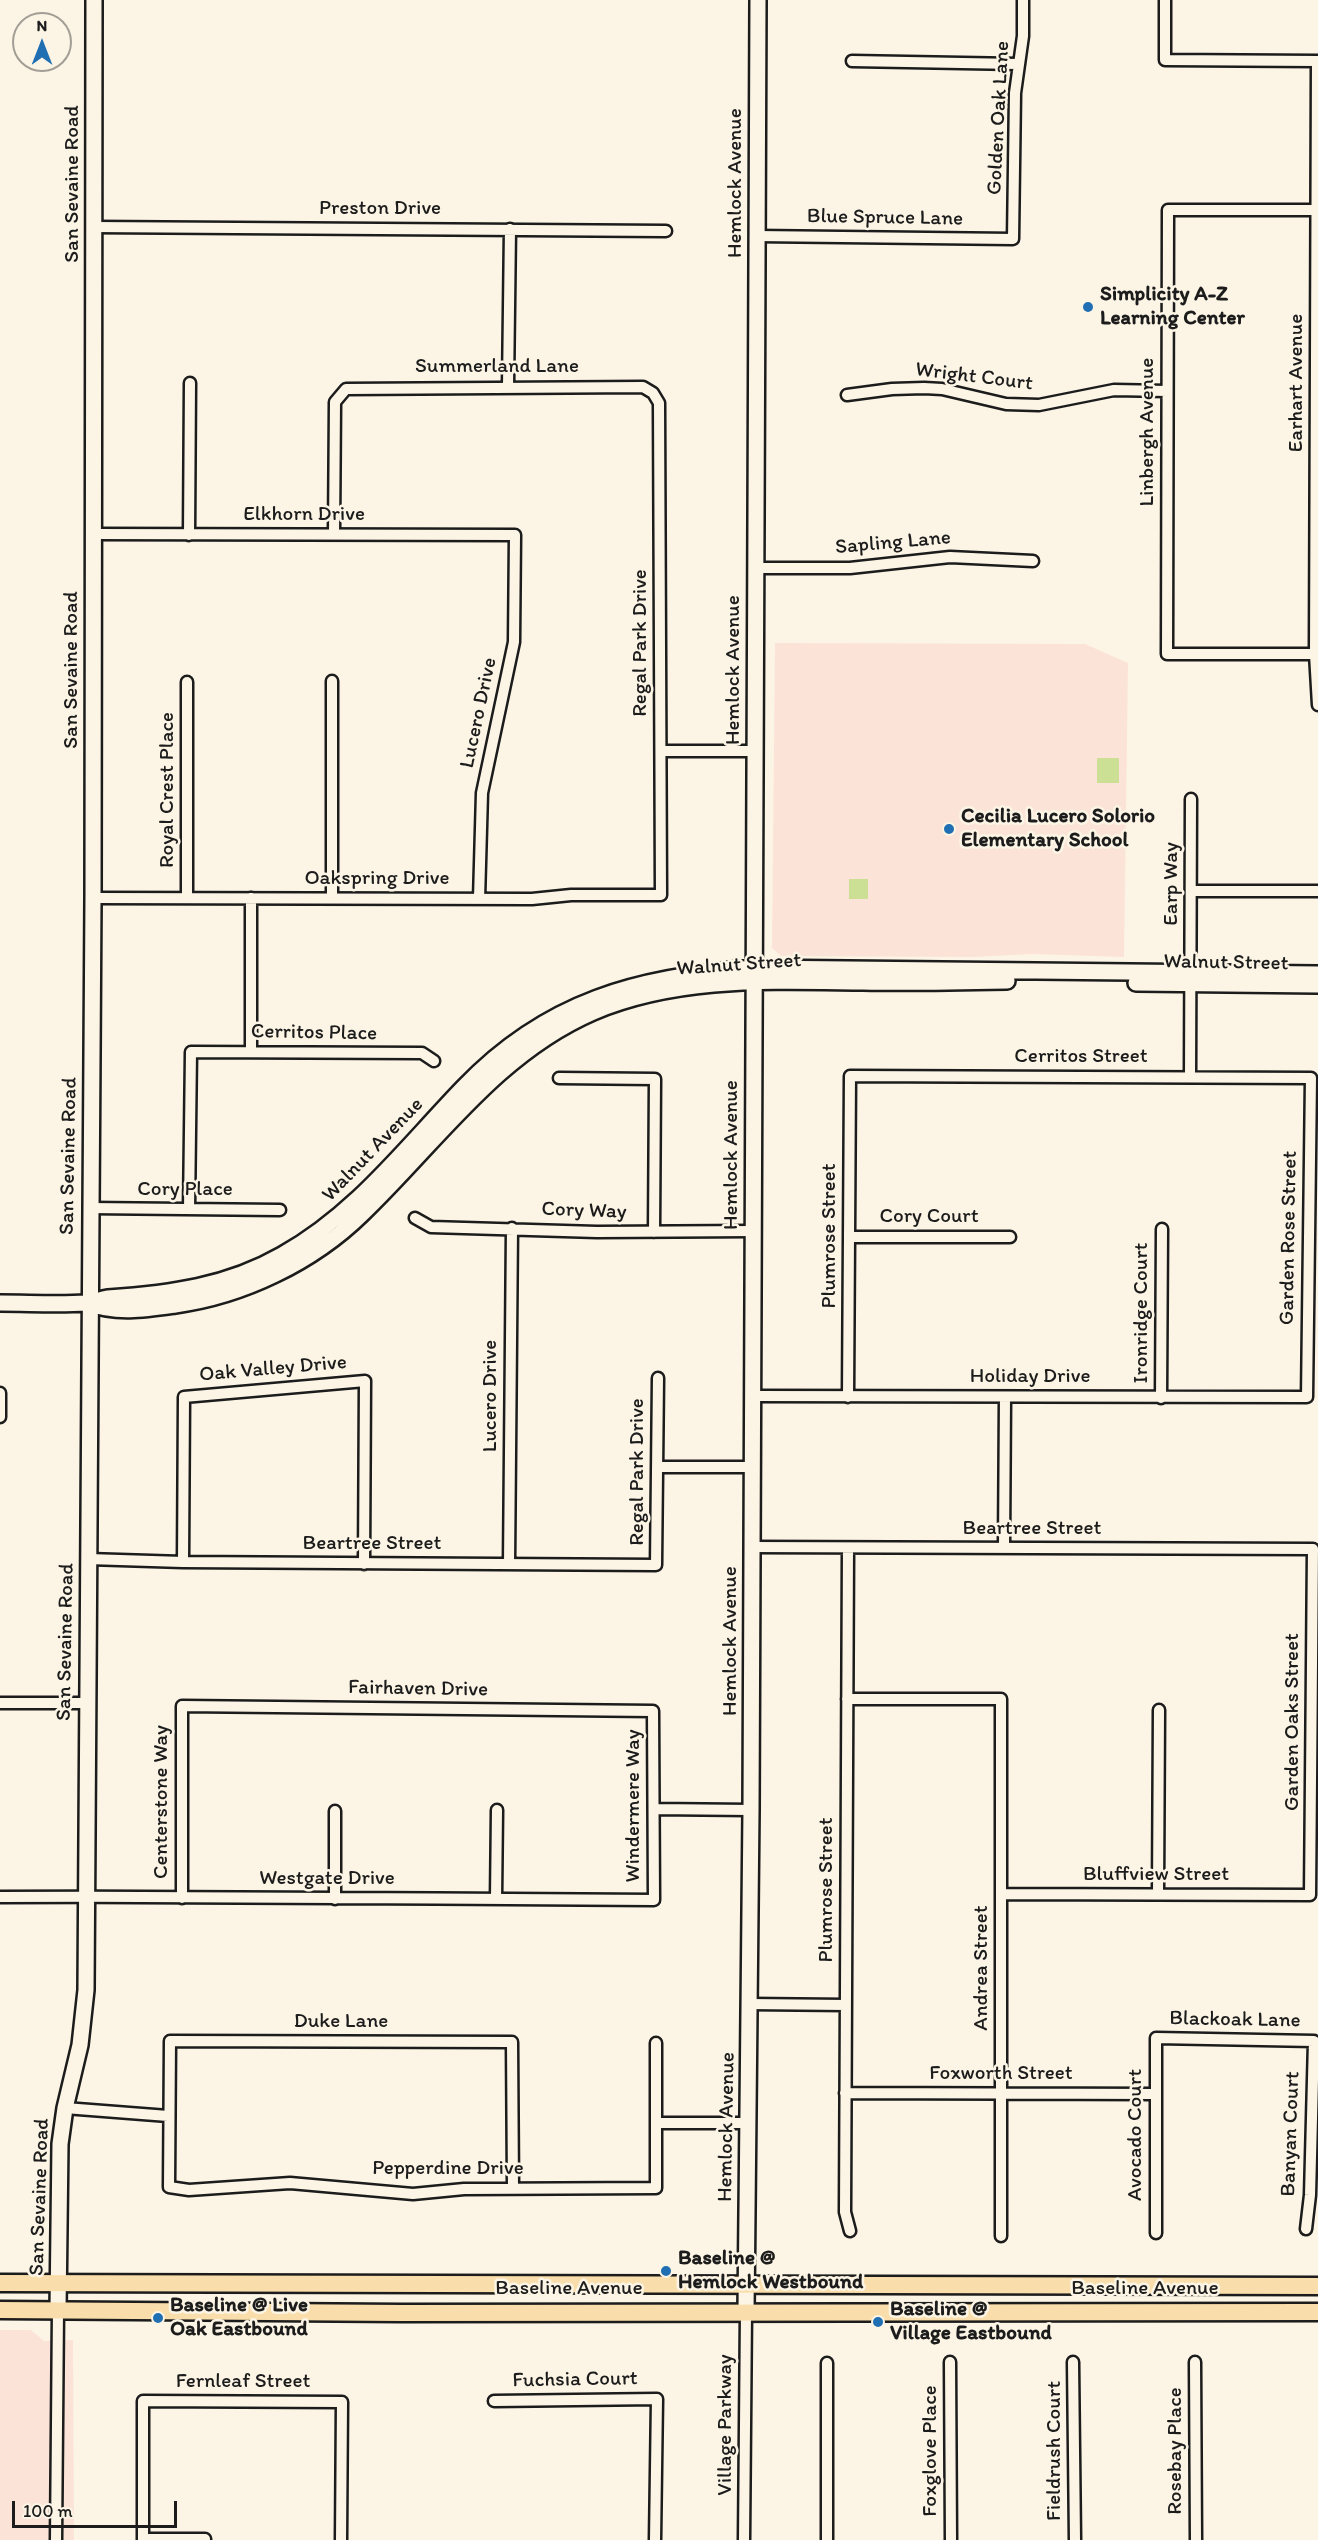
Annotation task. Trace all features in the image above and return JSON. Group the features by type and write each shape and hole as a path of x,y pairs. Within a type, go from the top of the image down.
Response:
{"main road":[{"name":"Baseline Avenue","path":"0,2283 1318,2286"},
{"name":"Baseline Avenue","path":"0,2310 390,2313 1318,2312"}],"street":[{"name":"San Sevaine Road","path":"58,2310 58,2186 65,2108 80,2045 86,1990 89,1208 93,898 94,0"},
{"name":"Hemlock Avenue","path":"746,2311 751,1810 758,0"},
{"name":"Golden Oak Lane","path":"1013,239 1017,64 1023,36 1023,0"},
{"path":"1165,0 1165,60 1317,61"},
{"path":"852,61 1017,64"},
{"name":"Earhart Avenue","path":"1317,61 1315,654 1318,705"},
{"name":"Linbergh Avenue","path":"1315,654 1167,654 1167,391 1168,210 1317,210"},
{"name":"Preston Drive","path":"93,227 666,231"},
{"path":"508,386 510,229"},
{"name":"Blue Spruce Lane","path":"756,236 1013,239"},
{"path":"189,535 190,383"},
{"name":"Summerland Lane","path":"334,534 335,402 340,393 352,387 643,387 653,393"},
{"name":"Wright Court","path":"847,395 924,388 1006,404 1039,405 1114,390 1167,391"},
{"name":"Regal Park Drive","path":"653,393 659,403 661,895"},
{"name":"Elkhorn Drive","path":"93,534 515,535"},
{"name":"Lucero Drive","path":"479,899 482,793 514,642 515,535"},
{"name":"Sapling Lane","path":"755,568 850,568 950,557 1033,561"},
{"path":"332,681 332,898"},
{"name":"Royal Crest Place","path":"187,682 187,898"},
{"path":"661,751 755,751"},
{"name":"Earp Way","path":"1190,1077 1191,799"},
{"path":"1192,891 1318,891"},
{"name":"Oakspring Drive","path":"93,898 479,899 661,895"},
{"path":"250,1052 251,898"},
{"name":"Walnut Avenue","path":"0,1303 89,1303 104,1298 184,1291 219,1283 255,1269 288,1252 322,1230 353,1204 493,1059 519,1039 583,1002 640,982 702,972 754,975"},
{"name":"Walnut Street","path":"754,975 1192,978 1318,974"},
{"name":"Walnut Street","path":"1192,978 1318,985"},
{"name":"Cerritos Place","path":"189,1209 191,1052 422,1053 434,1061"},
{"name":"Cerritos Street","path":"850,1076 1311,1078"},
{"name":"Plumrose Street","path":"848,1397 850,1076"},
{"path":"559,1078 655,1079 654,1232"},
{"name":"Garden Rose Street","path":"1307,1398 1311,1078"},
{"name":"Cory Place","path":"89,1208 280,1210"},
{"name":"Cory Way","path":"415,1218 430,1227 654,1232 753,1231"},
{"name":"Lucero Drive","path":"509,1564 512,1228"},
{"name":"Ironridge Court","path":"1161,1398 1162,1228"},
{"name":"Cory Court","path":"849,1237 1010,1237"},
{"name":"Regal Park Drive","path":"657,1565 658,1378"},
{"name":"Oak Valley Drive","path":"183,1562 184,1397 365,1381 364,1564"},
{"path":"0,1393 0,1417"},
{"name":"Holiday Drive","path":"753,1396 1307,1398"},
{"path":"1004,1548 1005,1397"},
{"path":"657,1467 752,1467"},
{"name":"Beartree Street","path":"752,1547 1313,1549"},
{"name":"Plumrose Street","path":"848,1548 845,2212 849,2231"},
{"name":"Garden Oaks Street","path":"1310,1894 1316,1707 1313,1549"},
{"name":"Beartree Street","path":"88,1559 364,1564 657,1565"},
{"name":"Andrea Street","path":"847,1699 1001,1700 1001,2236"},
{"path":"0,1703 86,1703"},
{"name":"Fairhaven Drive","path":"182,1706 653,1711"},
{"name":"Centerstone Way","path":"182,1706 182,1898"},
{"path":"1158,1894 1159,1710"},
{"name":"Windermere Way","path":"653,1711 654,1900"},
{"path":"654,1809 751,1810"},
{"path":"496,1899 497,1810"},
{"path":"335,1811 335,1899"},
{"name":"Bluffview Street","path":"1002,1894 1310,1894"},
{"name":"Westgate Drive","path":"0,1897 654,1900"},
{"path":"749,2004 846,2005"},
{"name":"Blackoak Lane","path":"1156,2038 1314,2041"},
{"name":"Avocado Court","path":"1156,2038 1156,2233"},
{"name":"Banyan Court","path":"1306,2229 1315,2118 1314,2041"},
{"name":"Duke Lane","path":"168,2116 170,2042 512,2042 513,2188"},
{"path":"657,2043 657,2123 749,2123"},
{"name":"Foxworth Street","path":"845,2092 1156,2094"},
{"path":"65,2108 168,2116"},
{"name":"Pepperdine Drive","path":"168,2116 169,2187 189,2190 290,2183 413,2194 464,2188 656,2188 657,2123"},
{"path":"56,2540 58,2310"},
{"name":"Village Parkway","path":"744,2540 746,2311"},
{"name":"Foxglove Place","path":"950,2362 951,2540"},
{"name":"Fieldrush Court","path":"1074,2362 1075,2540"},
{"name":"Rosebay Place","path":"1195,2362 1196,2540"},
{"path":"827,2363 827,2540"},
{"name":"Fuchsia Court","path":"494,2401 657,2398 655,2540"},
{"name":"Fernleaf Street","path":"143,2539 143,2401 342,2402 341,2540"},
{"path":"143,2539 205,2539"}],"shaded area":[{"name":"Cecilia Lucero Solorio Elementary School","path":"775,643 1085,644 1128,663 1124,957 1033,954 973,957 781,956 772,948"},
{"path":"0,2330 31,2330 44,2341 73,2340 74,2540 0,2540"}],"green space":[{"path":"1097,758 1119,758 1119,783 1097,783"},
{"path":"849,879 868,879 868,899 849,899"}],"place":[{"name":"Simplicity A-Z Learning Center","path":"1088,307"},
{"name":"Cecilia Lucero Solorio Elementary School","path":"949,829"},
{"name":"Baseline @ Hemlock Westbound","path":"666,2271"},
{"name":"Baseline @ Live Oak Eastbound","path":"158,2318"},
{"name":"Baseline @ Village Eastbound","path":"878,2322"}]}
